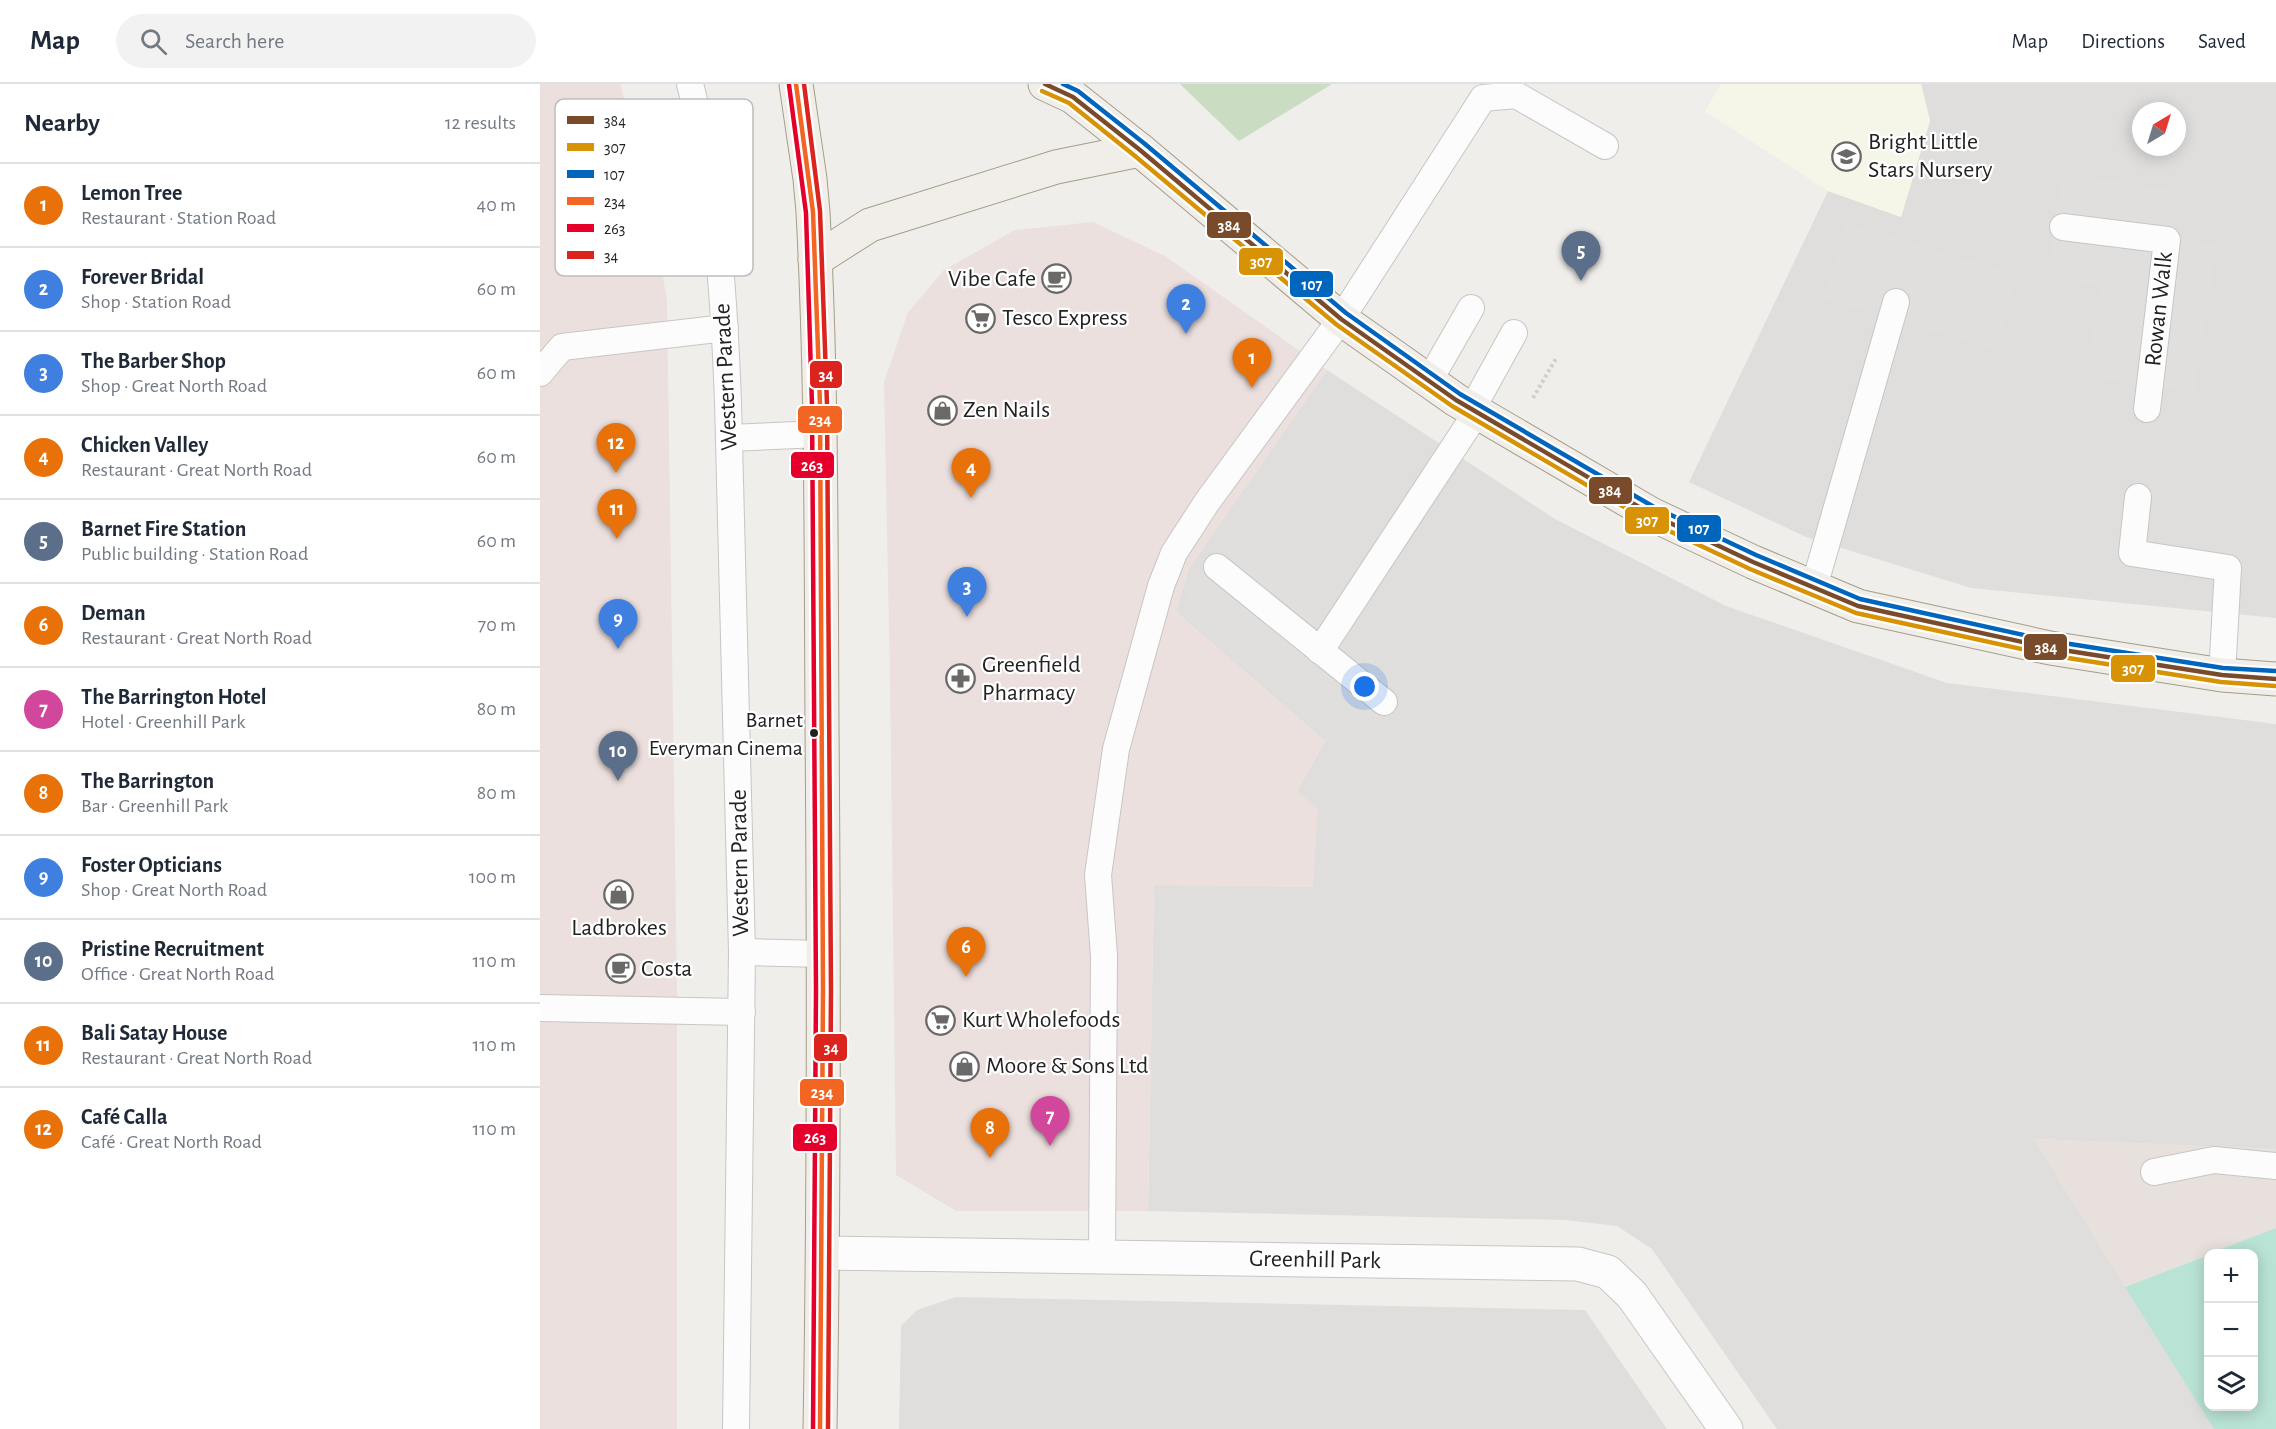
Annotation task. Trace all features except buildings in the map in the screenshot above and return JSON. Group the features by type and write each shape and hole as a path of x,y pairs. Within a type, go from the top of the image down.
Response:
{"main road":[{"path":"796,84 810,178 820,434 824,954 820,1429"},
{"path":"1046,84 1073,97 1140,150 1341,319 1474,411 1651,514 1753,562 1858,606 2050,648 2222,675 2276,679"},
{"path":"815,260 870,225 1056,167 1140,150"}],"street":[{"name":"Greenhill Park","path":"823,1253 1578,1264 1608,1272 1632,1295 1726,1429"}],"lane":[{"name":"Western Parade","path":"690,84 693,99"},
{"path":"1102,1257 1104,956 1098,875 1116,748 1161,586 1174,553 1207,502 1341,319 1483,98 1516,94 1605,146"},
{"name":"Rowan Walk","path":"2063,227 2167,240 2148,409"},
{"name":"Western Parade","path":"720,276 725,328 729,438 742,952 736,1429"},
{"path":"1814,587 1896,302"},
{"path":"1429,381 1471,308"},
{"path":"540,374 562,347 725,328"},
{"path":"1320,651 1474,411 1514,333"},
{"path":"729,438 820,434"},
{"path":"2138,497 2133,553 2228,568 2222,675"},
{"path":"1216,567 1384,702"},
{"path":"742,952 824,954"},
{"path":"540,1008 742,1012"},
{"path":"2154,1172 2214,1160 2276,1166"}],"shaded area":[{"path":"540,84 620,84 624,99 555,99 555,276 663,276 667,301 677,990 677,1429 540,1429"},
{"name":"Bright Little Stars Nursery","path":"1721,84 1921,84 1930,121 1901,217 1828,191 1705,111"},
{"path":"1921,84 2276,84 2276,618 1971,588 1806,537 1689,482 1828,191 1901,217 1930,121"},
{"path":"2063,173 2178,191 2173,225 2183,239 2217,245 2194,393 2086,376 2100,286 2047,278"},
{"path":"1093,222 1165,256 1327,370 1189,568 1176,612 1325,741 1297,791 1318,809 1313,887 1154,885 1148,1211 956,1211 896,1175 884,382 908,312 944,270 1015,230"},
{"path":"1846,223 2018,275 1995,350 1823,298"},
{"path":"1327,370 1555,519 1726,606 1947,683 2276,724 2276,1149 2034,1139 2214,1429 1777,1429 1652,1249 1617,1226 1565,1220 1148,1211 1154,884 1313,887 1297,791 1325,741 1176,612 1189,568"},
{"path":"1231,538 1406,686 1349,754 1183,615 1190,587"},
{"path":"2034,1139 2276,1149 2276,1228 2222,1249 2204,1249 2204,1256 2125,1287"},
{"path":"956,1297 1585,1310 1667,1429 899,1429 901,1326 917,1310"}],"green space":[{"path":"1180,84 1332,84 1239,141"},
{"path":"2276,1228 2276,1429 2214,1429 2125,1287 2204,1257 2204,1411 2258,1411 2258,1249 2221,1249"}],"transit line":[{"name":"234","path":"796,84 813,212 820,404 823,990 820,1429"},
{"name":"34","path":"804,84 820,211 827,404 831,990 828,1429"},
{"name":"384","path":"1045,84 1073,97 1140,150 1341,319 1456,400 1651,514 1753,562 1858,606 2050,648 2222,675 2276,679"},
{"name":"107","path":"1063,84 1078,91 1145,144 1346,313 1460,394 1654,507 1756,555 1860,599 2051,641 2223,668 2276,671"},
{"name":"263","path":"789,85 806,213 812,405 816,990 813,1429"},
{"name":"307","path":"1042,91 1069,103 1337,325 1452,406 1648,521 1750,569 1856,613 2049,655 2221,682 2275,686"}],"place":[{"name":"Bright Little Stars Nursery","path":"1847,156"},
{"name":"Vibe Cafe","path":"1057,279"},
{"name":"Barnet Fire Station","path":"1581,281"},
{"name":"Tesco Express","path":"981,318"},
{"name":"Forever Bridal","path":"1186,334"},
{"name":"Lemon Tree","path":"1252,388"},
{"name":"Zen Nails","path":"942,410"},
{"name":"Café Calla","path":"616,473"},
{"name":"Chicken Valley","path":"971,498"},
{"name":"Bali Satay House","path":"617,539"},
{"name":"The Barber Shop","path":"967,617"},
{"name":"Foster Opticians","path":"618,649"},
{"name":"Greenfield Pharmacy","path":"961,679"},
{"name":"Barnet Everyman Cinema","path":"814,733"},
{"name":"Pristine Recruitment","path":"618,781"},
{"name":"Ladbrokes","path":"619,895"},
{"name":"Costa","path":"620,969"},
{"name":"Deman","path":"966,977"},
{"name":"Kurt Wholefoods","path":"941,1020"},
{"name":"Moore & Sons Ltd","path":"965,1066"},
{"name":"The Barrington Hotel","path":"1050,1146"},
{"name":"The Barrington","path":"990,1158"}]}
